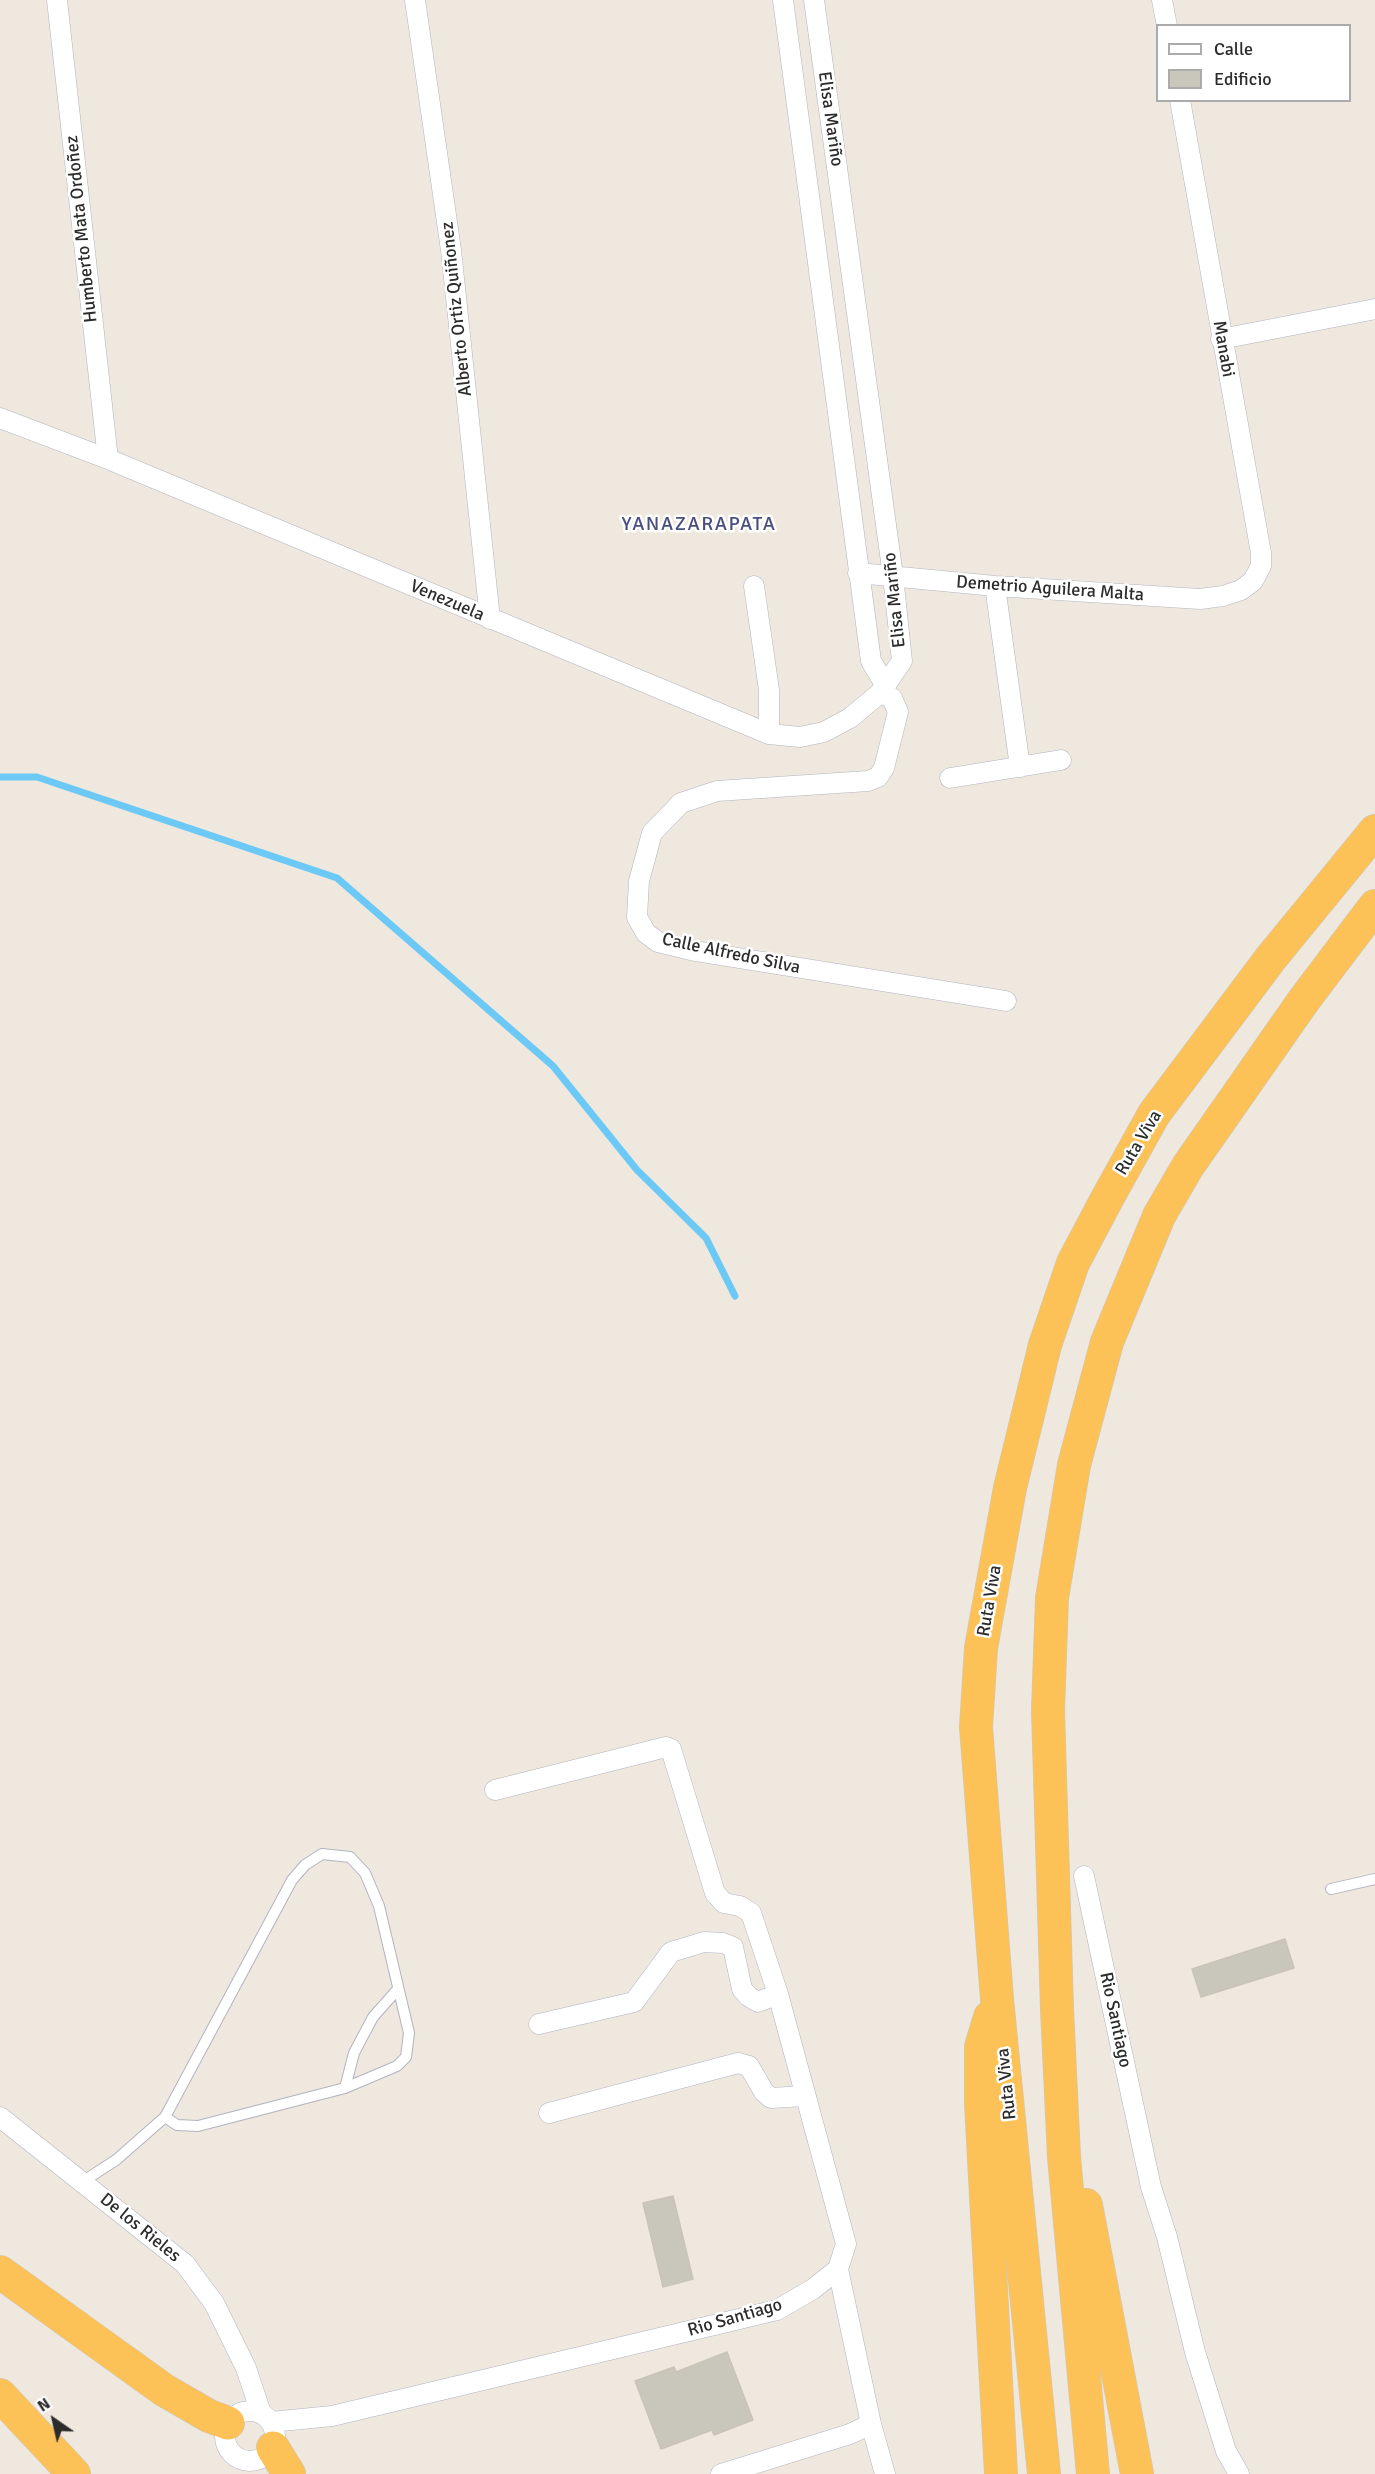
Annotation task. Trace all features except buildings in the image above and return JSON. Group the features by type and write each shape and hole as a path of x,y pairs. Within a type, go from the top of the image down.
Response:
{"highway":[{"name":"Ruta Viva","path":"1044,2474 998,1999 976,1727 981,1648 1010,1488 1045,1346 1073,1263 1154,1114 1271,958 1375,831"},
{"path":"1093,2474 1064,2157 1048,1710 1052,1598 1074,1465 1107,1342 1160,1216 1188,1166 1304,1000 1375,906"},
{"path":"998,1999 983,2036 981,2103 1001,2474"},
{"path":"1064,2157 1082,2193 1090,2220 1137,2474"},
{"path":"0,2272 164,2390 209,2416 234,2418"},
{"path":"0,2395 74,2474"}],"street":[{"name":"Humberto Mata Ordoñez","path":"57,0 108,459"},
{"name":"Alberto Ortiz Quiñonez","path":"415,0 451,250 490,619"},
{"name":"Elisa Mariño","path":"783,0 858,573 871,661 883,689"},
{"name":"Elisa Mariño","path":"814,0 893,576 902,662 883,689"},
{"path":"1162,0 1167,24"},
{"name":"Manabi","path":"1180,102 1261,553 1261,566 1253,581 1240,590"},
{"path":"1221,339 1375,309"},
{"name":"Venezuela","path":"0,418 108,459 769,734 800,737 824,732 850,718 883,689"},
{"name":"Demetrio Aguilera Malta","path":"858,573 995,586 1200,599 1223,596 1240,590"},
{"path":"754,586 769,690 769,734"},
{"path":"995,586 1020,767"},
{"name":"Calle Alfredo Silva","path":"883,689 892,698 898,712 884,768 878,777 868,781 717,791 681,803 652,832 639,881 637,917 646,933 658,942 695,951 1006,1001"},
{"path":"950,778 1061,760"},
{"path":"495,1790 666,1747 675,1755 715,1893 724,1903 740,1906 751,1914 778,1994 846,2244 838,2269 871,2424 885,2474"},
{"name":"Rio Santiago","path":"1084,1876 1150,2187 1167,2237 1226,2451 1239,2474"},
{"path":"539,2024 634,2002 670,1952 704,1942 723,1943 733,1947 742,1989 748,1996 758,2002 778,1994"},
{"path":"549,2113 738,2062 749,2066 764,2092 771,2098 806,2096"},
{"name":"De los Rieles","path":"0,2117 185,2264 214,2302 246,2368 269,2448"},
{"name":"Rio Santiago","path":"269,2448 332,2416 777,2310 813,2289 838,2269"},
{"path":"234,2418 269,2448 250,2462 239,2466 226,2446 225,2438 234,2418 246,2392 246,2368"},
{"path":"722,2474 850,2434 871,2424"}],"lane":[{"path":"82,2182 116,2160 165,2117 292,1880 305,1865 322,1854 350,1857 365,1873 379,1906 409,2033 406,2057 397,2066 345,2088 198,2126 177,2124 165,2117"},
{"path":"1331,1889 1375,1879"},
{"path":"345,2088 354,2053 373,2017 398,1989"}],"waterway":[{"path":"0,777 37,777 337,878 553,1066 637,1170 706,1238 735,1296"}],"district":[{"name":"YANAZARAPATA","path":"699,525"}]}
